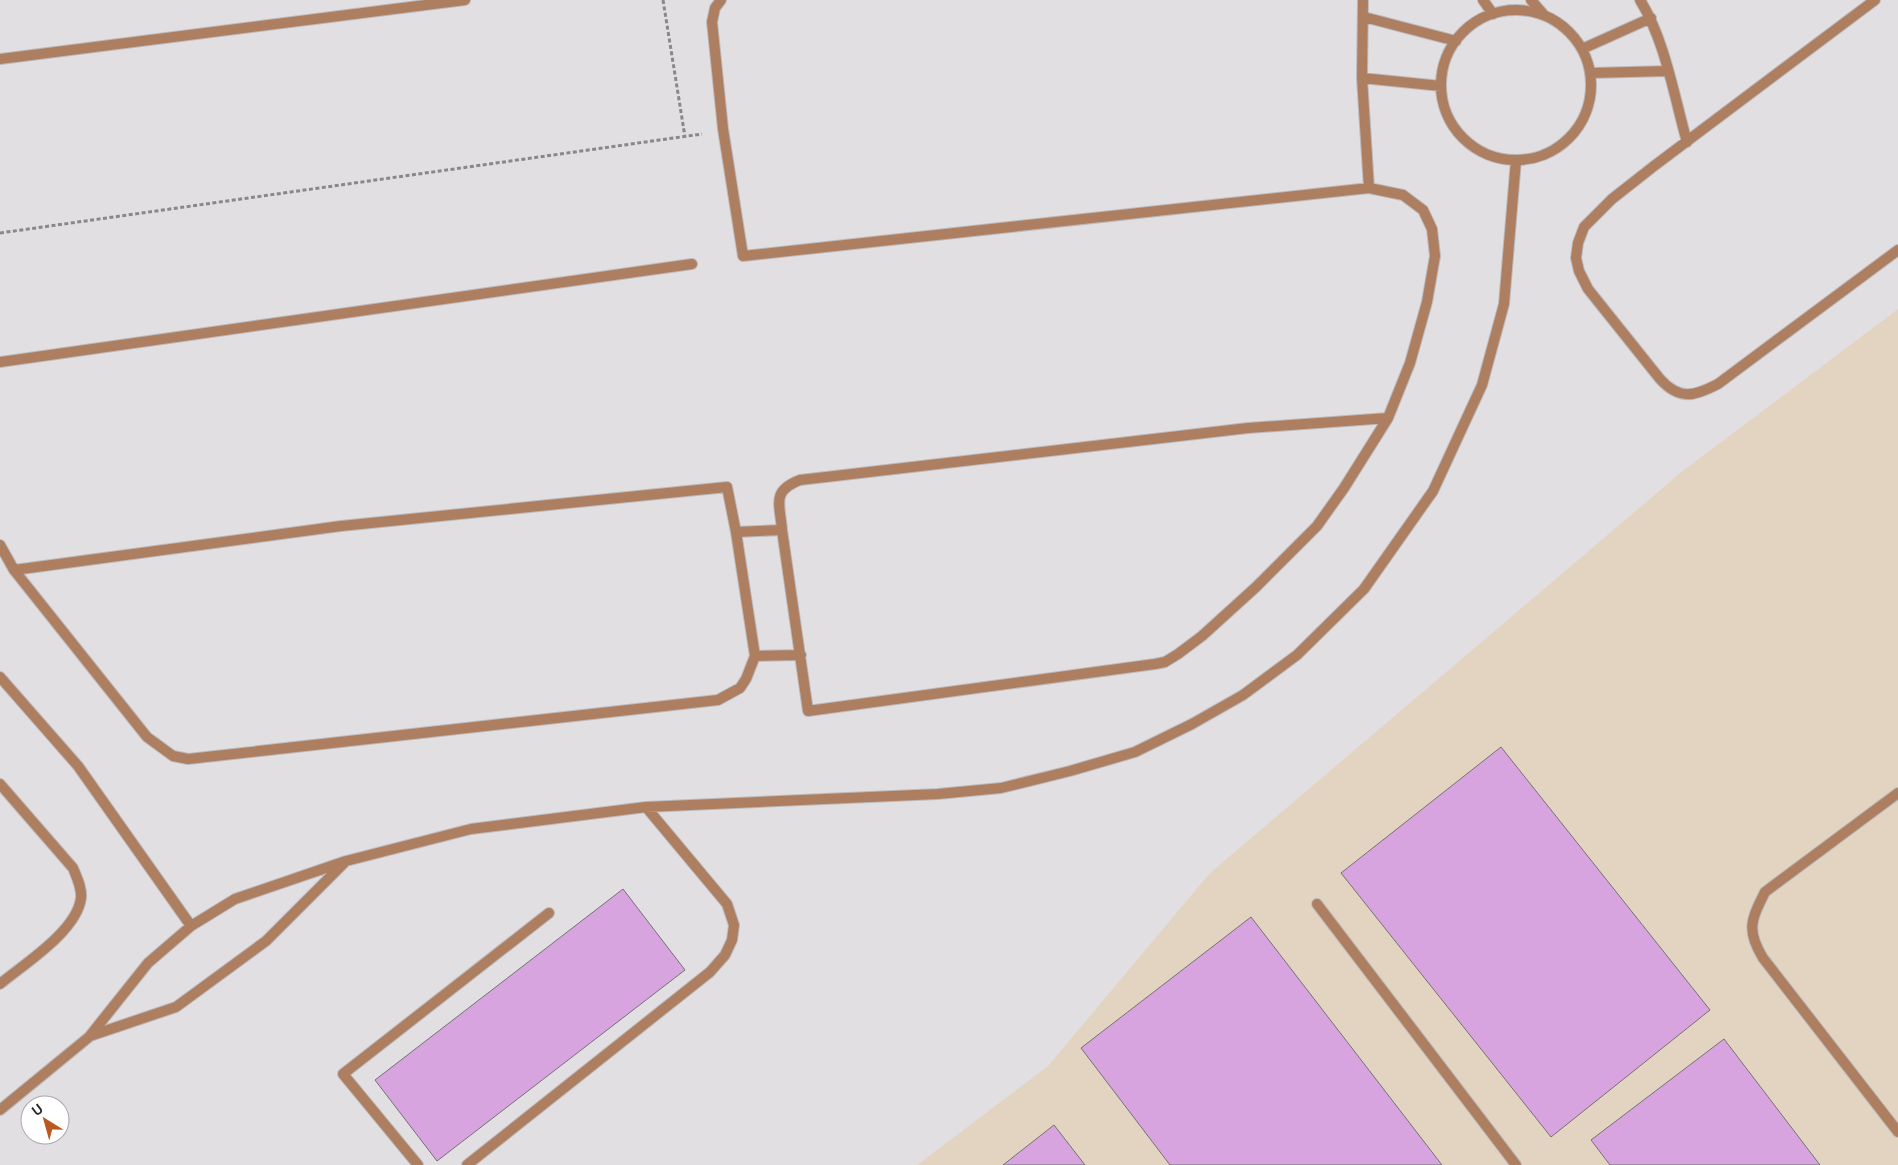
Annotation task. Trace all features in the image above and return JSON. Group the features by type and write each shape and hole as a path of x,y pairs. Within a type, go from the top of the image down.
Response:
{"street":[{"path":"0,59 465,0"},
{"path":"721,0 715,8 712,22 723,129 743,256 1369,188 1403,195 1423,210 1432,229 1435,256 1427,302 1410,363 1388,418 1344,488 1317,526 1256,587 1202,636 1165,662 808,711 782,530 780,494 785,487 800,480 1248,428 1388,418"},
{"path":"1363,0 1362,78 1369,188"},
{"path":"1483,0 1493,14"},
{"path":"1531,0 1544,15"},
{"path":"1640,0 1651,18 1668,71 1687,142"},
{"path":"1875,0 1612,199 1584,227 1578,243 1576,258 1579,271 1588,289 1668,388 1679,394 1693,395 1718,384 1898,250"},
{"path":"1519,10 1544,15 1567,28 1582,49 1591,73 1590,99 1581,123 1565,143 1542,156 1516,160 1493,157 1472,146 1455,130 1444,109 1441,86 1445,62 1456,41 1472,25 1493,14 1519,10"},
{"path":"1364,16 1456,41"},
{"path":"1582,49 1651,18"},
{"path":"1591,73 1668,71"},
{"path":"1362,78 1441,86"},
{"path":"0,1110 89,1037 148,963 191,926 236,899 346,860 471,829 646,806 938,794 1002,788 1135,752 1192,724 1250,690 1297,655 1364,589 1433,491 1482,385 1504,304 1516,160"},
{"path":"0,362 692,264"},
{"path":"0,545 14,570 147,737 173,756 188,759 718,700 740,688 746,679 755,656 736,532 727,487 341,526 14,570"},
{"path":"736,532 782,530"},
{"path":"755,656 801,655"},
{"path":"0,677 78,766 191,926"},
{"path":"0,784 73,868 79,884 81,898 76,913 60,935 0,984"},
{"path":"1898,792 1765,892 1755,912 1751,926 1754,943 1763,958 1898,1132"},
{"path":"467,1165 710,972 726,955 732,940 734,925 727,904 646,806"},
{"path":"89,1037 176,1007 266,941 346,860"},
{"path":"1317,904 1516,1165"},
{"path":"418,1165 343,1074 549,913"}],"path":[{"path":"662,0 685,137"},
{"path":"0,233 685,137 723,129"}],"shaded area":[{"path":"1898,309 1898,1165 917,1165 1048,1066 1210,873 1685,469"}],"building":[{"path":"1501,747 1710,1010 1551,1137 1341,873"},
{"path":"623,889 685,970 437,1161 375,1080"},
{"path":"1251,917 1442,1165 1170,1165 1081,1048"},
{"path":"1724,1039 1820,1165 1610,1165 1591,1140"},
{"path":"1054,1125 1085,1165 1003,1165"}]}
